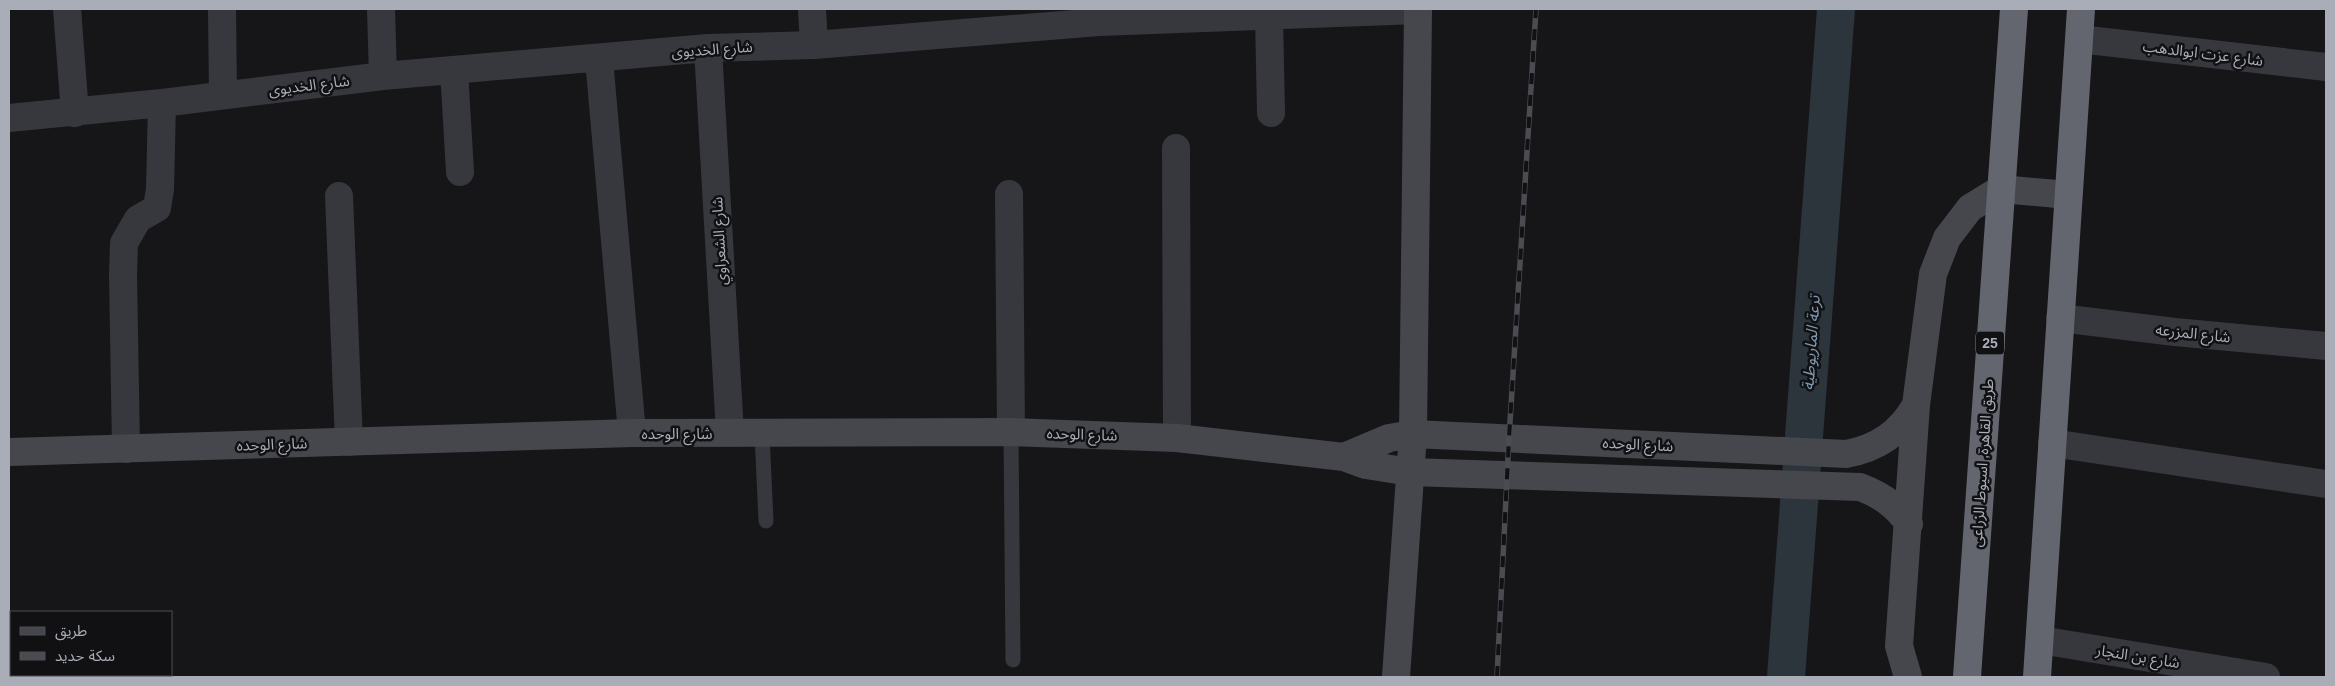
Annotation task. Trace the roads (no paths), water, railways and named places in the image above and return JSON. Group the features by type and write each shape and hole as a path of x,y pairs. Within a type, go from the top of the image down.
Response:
{"highway":[{"name":"طريق القاهرة, اسيوط الزراعى","path":"1967,677 2014,9"},
{"path":"2037,677 2081,9"}],"street":[{"path":"67,9 75,113"},
{"path":"222,9 223,95"},
{"path":"381,9 383,76"},
{"path":"812,9 814,45"},
{"path":"1396,677 1413,434 1418,9"},
{"name":"شارع الخديوى","path":"9,118 75,113 383,76 599,59 708,48 814,45 1099,22 1418,9"},
{"path":"1269,16 1271,113"},
{"name":"شارع عزت ابوالدهب","path":"2079,39 2326,67"},
{"name":"شارع الشعراوي","path":"708,48 730,433"},
{"path":"599,59 632,433"},
{"path":"454,70 460,172"},
{"path":"126,449 122,275 124,243 138,219 157,208 160,189 162,103"},
{"path":"1176,148 1177,438"},
{"path":"1908,677 1899,646 1916,405 1933,274 1947,238 1970,208 2001,189 2068,195"},
{"path":"1009,194 1011,432"},
{"path":"339,196 350,442"},
{"name":"شارع المزرعه","path":"2060,318 2175,332 2326,346"},
{"name":"شارع الوحده","path":"1344,457 1389,438 1413,434 1846,454 1860,452 1887,439 1909,418 1916,405"},
{"name":"شارع الوحده","path":"9,452 632,433 1011,432 1177,438 1344,457 1366,465 1410,472 1844,485 1860,487 1888,501 1900,511 1909,524"},
{"path":"2052,443 2326,484"},
{"name":"شارع بن النجار","path":"2040,640 2266,677"}],"lane":[{"path":"1011,432 1013,660"},
{"path":"762,433 766,521"}],"waterway":[{"name":"ترعة الماريوطية","path":"1786,677 1836,9"}],"railway":[{"path":"1497,677 1509,438 1536,9"}]}
